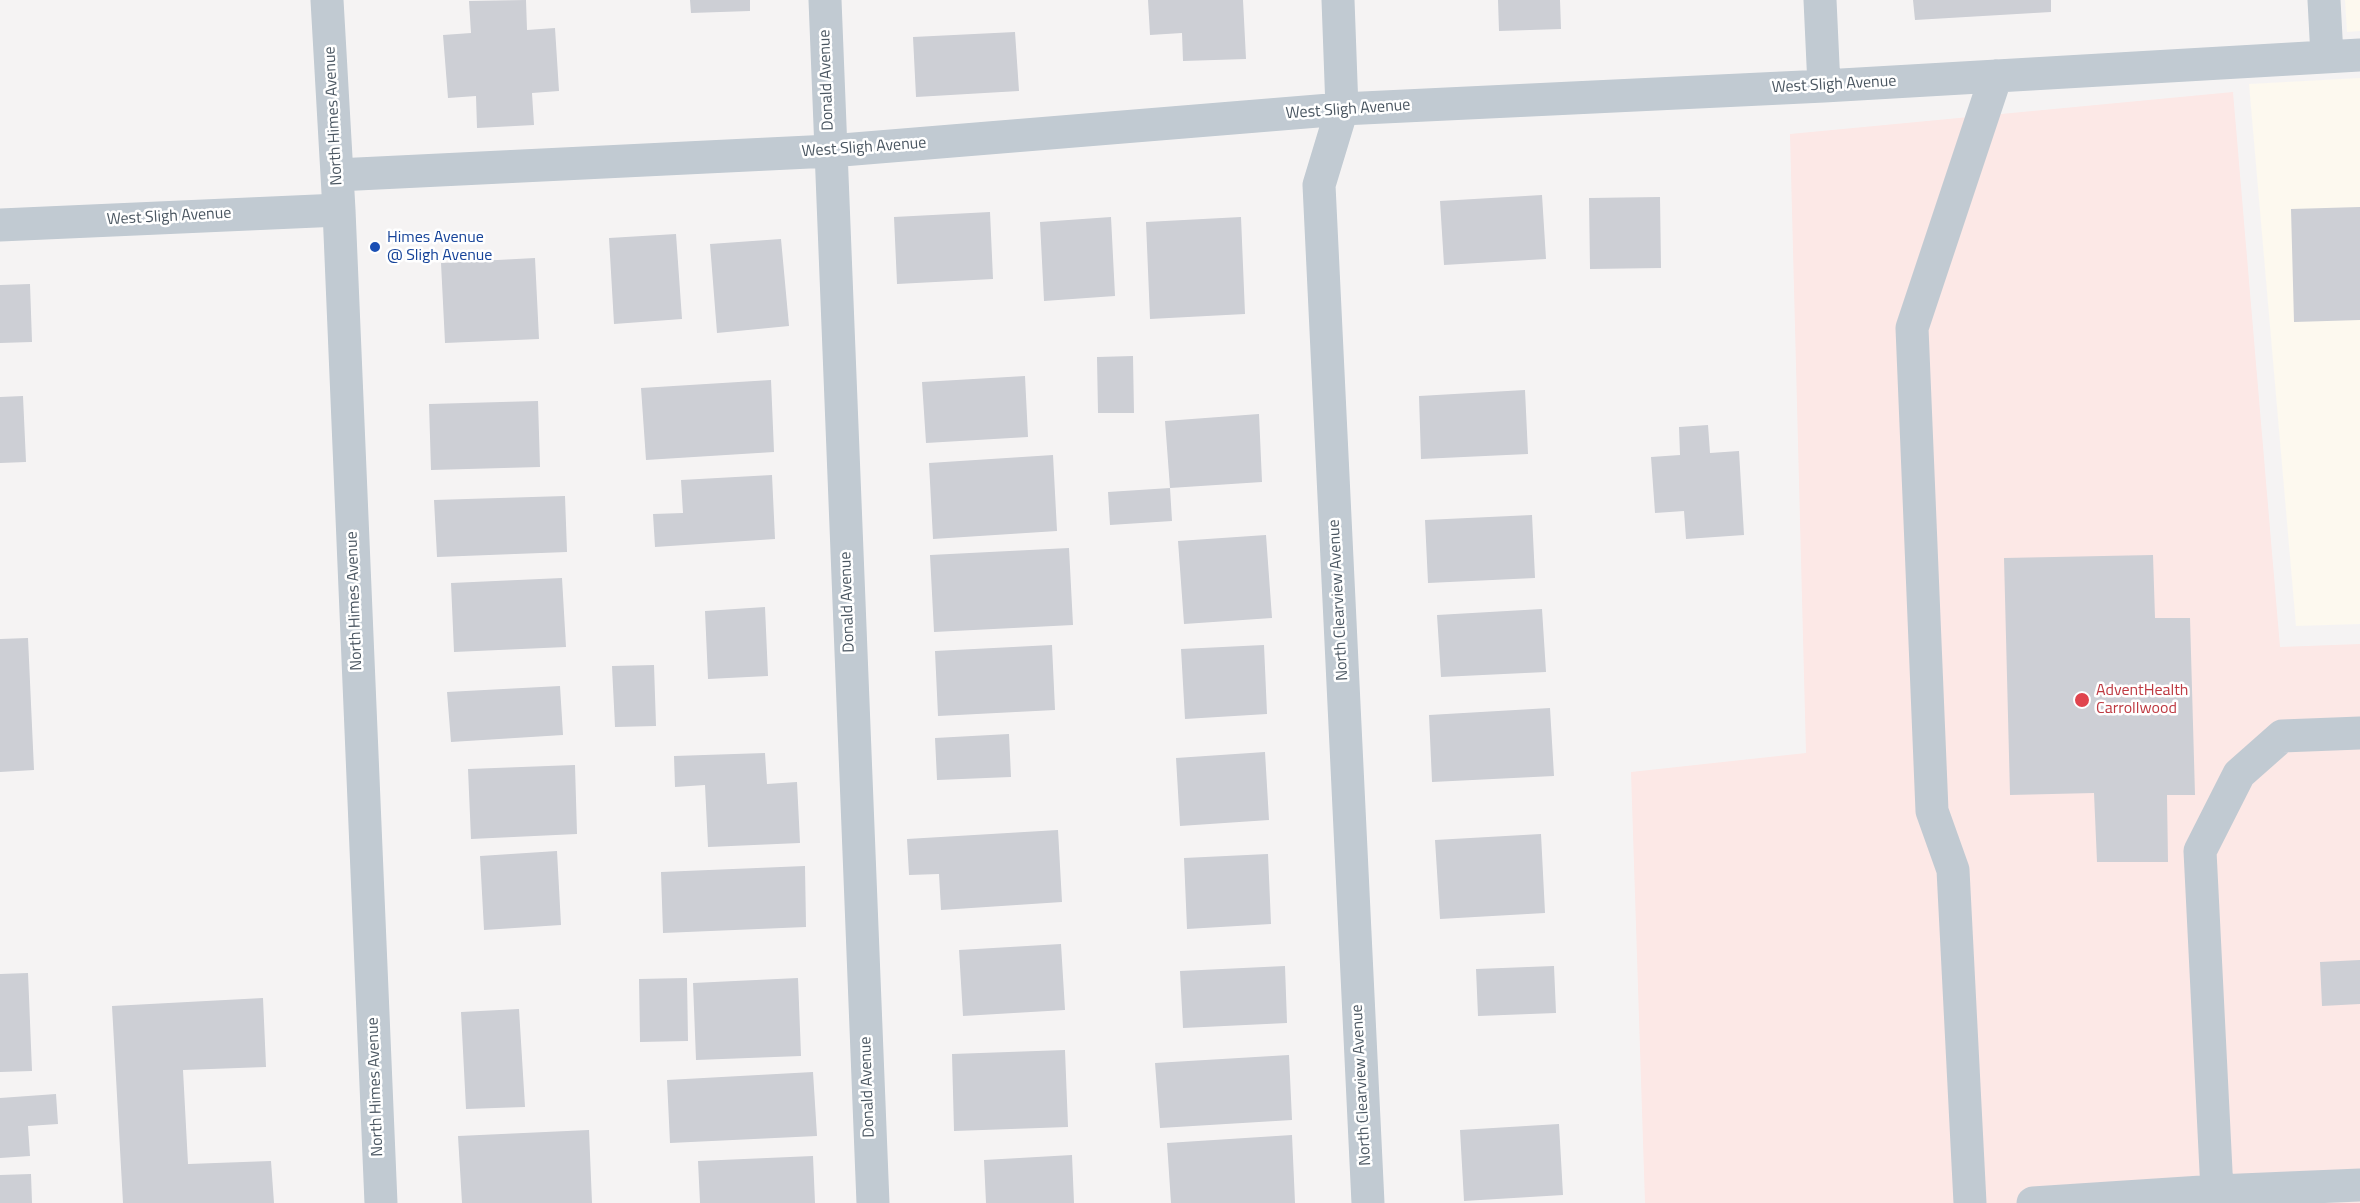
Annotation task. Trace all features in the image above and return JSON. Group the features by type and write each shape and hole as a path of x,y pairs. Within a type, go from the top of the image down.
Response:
{"street":[{"name":"North Himes Avenue","path":"327,0 339,210 381,1203"},
{"name":"Donald Avenue","path":"825,0 873,1203"},
{"name":"North Clearview Avenue","path":"1338,0 1342,109 1319,185 1368,1203"},
{"path":"1820,0 1824,86"},
{"path":"2324,0 2327,56"},
{"name":"West Sligh Avenue","path":"337,175 830,151 1342,109 1824,86 2360,55"},
{"path":"1970,1203 1953,870 1932,811 1912,328 1996,76"},
{"name":"West Sligh Avenue","path":"0,225 339,210"},
{"path":"2217,1191 2200,851 2239,774 2282,736 2360,732"},
{"path":"2033,1203 2217,1191 2360,1185"}],"shaded area":[{"path":"2345,0 2360,0 2360,31 2347,32"},
{"path":"2360,78 2360,624 2296,626 2249,84"},
{"name":"AdventHealth Carrollwood","path":"2233,92 2280,647 2360,644 2360,1203 1645,1203 1631,772 1806,753 1790,134"}],"building":[{"path":"526,0 527,30 555,28 559,91 532,93 534,125 477,128 476,96 448,98 443,35 471,33 469,1"},
{"path":"690,0 750,0 750,11 691,13"},
{"path":"1148,0 1243,0 1246,59 1183,61 1182,33 1150,35"},
{"path":"1498,0 1560,0 1561,29 1499,31"},
{"path":"1913,0 2051,0 2051,12 1915,20"},
{"path":"1015,32 1019,91 916,97 913,37"},
{"path":"1542,195 1546,259 1444,265 1440,201"},
{"path":"1660,197 1661,268 1590,269 1589,198"},
{"path":"2360,207 2360,320 2294,322 2291,209"},
{"path":"990,212 993,279 897,284 894,217"},
{"path":"1111,217 1115,296 1044,301 1040,222"},
{"path":"1241,217 1245,314 1150,319 1146,222"},
{"path":"676,234 682,319 614,324 609,238"},
{"path":"781,239 789,326 717,333 710,244"},
{"path":"535,258 539,339 445,343 441,263"},
{"path":"30,284 32,342 0,343 0,285"},
{"path":"1133,356 1134,413 1098,413 1097,357"},
{"path":"1025,376 1028,437 926,443 922,382"},
{"path":"771,380 774,452 646,460 641,388"},
{"path":"1525,390 1528,454 1421,459 1419,396"},
{"path":"23,396 26,462 0,463 0,397"},
{"path":"538,401 540,467 431,470 429,404"},
{"path":"1259,414 1262,482 1170,488 1165,421"},
{"path":"1708,425 1710,453 1739,451 1744,535 1686,539 1684,511 1655,513 1651,457 1680,455 1679,427"},
{"path":"1053,455 1057,531 933,539 929,463"},
{"path":"772,475 775,539 655,547 653,514 683,513 681,480"},
{"path":"1170,488 1172,521 1110,525 1108,492"},
{"path":"565,496 567,552 437,557 434,500"},
{"path":"1532,515 1535,578 1428,583 1425,520"},
{"path":"1266,535 1272,618 1184,624 1178,541"},
{"path":"1069,548 1073,625 934,632 930,555"},
{"path":"2153,555 2155,618 2190,618 2195,795 2167,795 2168,862 2097,862 2094,793 2010,795 2004,558"},
{"path":"562,578 566,647 454,652 451,583"},
{"path":"765,607 768,676 708,679 705,611"},
{"path":"1542,609 1546,672 1441,677 1437,615"},
{"path":"28,638 34,770 0,772 0,639"},
{"path":"1052,645 1055,710 938,716 935,651"},
{"path":"1264,645 1267,714 1185,719 1181,649"},
{"path":"654,665 656,726 615,727 612,666"},
{"path":"560,686 563,735 451,742 447,692"},
{"path":"1550,708 1554,776 1432,782 1429,715"},
{"path":"1009,734 1011,777 937,780 935,738"},
{"path":"1265,752 1269,820 1180,826 1176,758"},
{"path":"765,753 767,784 797,782 800,843 708,847 705,785 675,787 674,756"},
{"path":"575,765 577,834 471,839 468,769"},
{"path":"1058,830 1062,902 941,910 939,874 909,875 907,839"},
{"path":"1541,834 1545,913 1440,919 1435,840"},
{"path":"557,851 561,925 484,930 480,856"},
{"path":"1268,854 1271,924 1187,929 1184,858"},
{"path":"805,866 806,927 663,933 661,872"},
{"path":"1061,944 1065,1010 963,1016 959,950"},
{"path":"2360,960 2360,1004 2322,1006 2320,962"},
{"path":"1285,966 1287,1023 1183,1028 1180,971"},
{"path":"1554,966 1556,1013 1478,1016 1476,969"},
{"path":"28,973 32,1071 0,1072 0,974"},
{"path":"687,978 688,1041 640,1042 639,979"},
{"path":"798,978 801,1056 696,1060 693,983"},
{"path":"263,998 266,1067 183,1070 188,1164 271,1161 274,1203 123,1203 112,1006"},
{"path":"519,1009 525,1107 466,1109 461,1012"},
{"path":"1065,1050 1068,1127 954,1131 952,1054"},
{"path":"1289,1055 1292,1120 1160,1128 1155,1063"},
{"path":"813,1072 817,1136 670,1143 667,1080"},
{"path":"56,1094 58,1124 28,1126 30,1156 0,1158 0,1098"},
{"path":"1559,1124 1563,1195 1464,1201 1460,1130"},
{"path":"589,1130 592,1203 462,1203 458,1136"},
{"path":"1292,1135 1295,1203 1171,1203 1167,1143"},
{"path":"1072,1155 1074,1203 986,1203 984,1160"},
{"path":"813,1156 815,1203 700,1203 698,1161"},
{"path":"31,1174 32,1203 0,1203 0,1175"}],"place":[{"name":"Himes Avenue @ Sligh Avenue","path":"375,247"},
{"name":"AdventHealth Carrollwood","path":"2082,700"}]}
